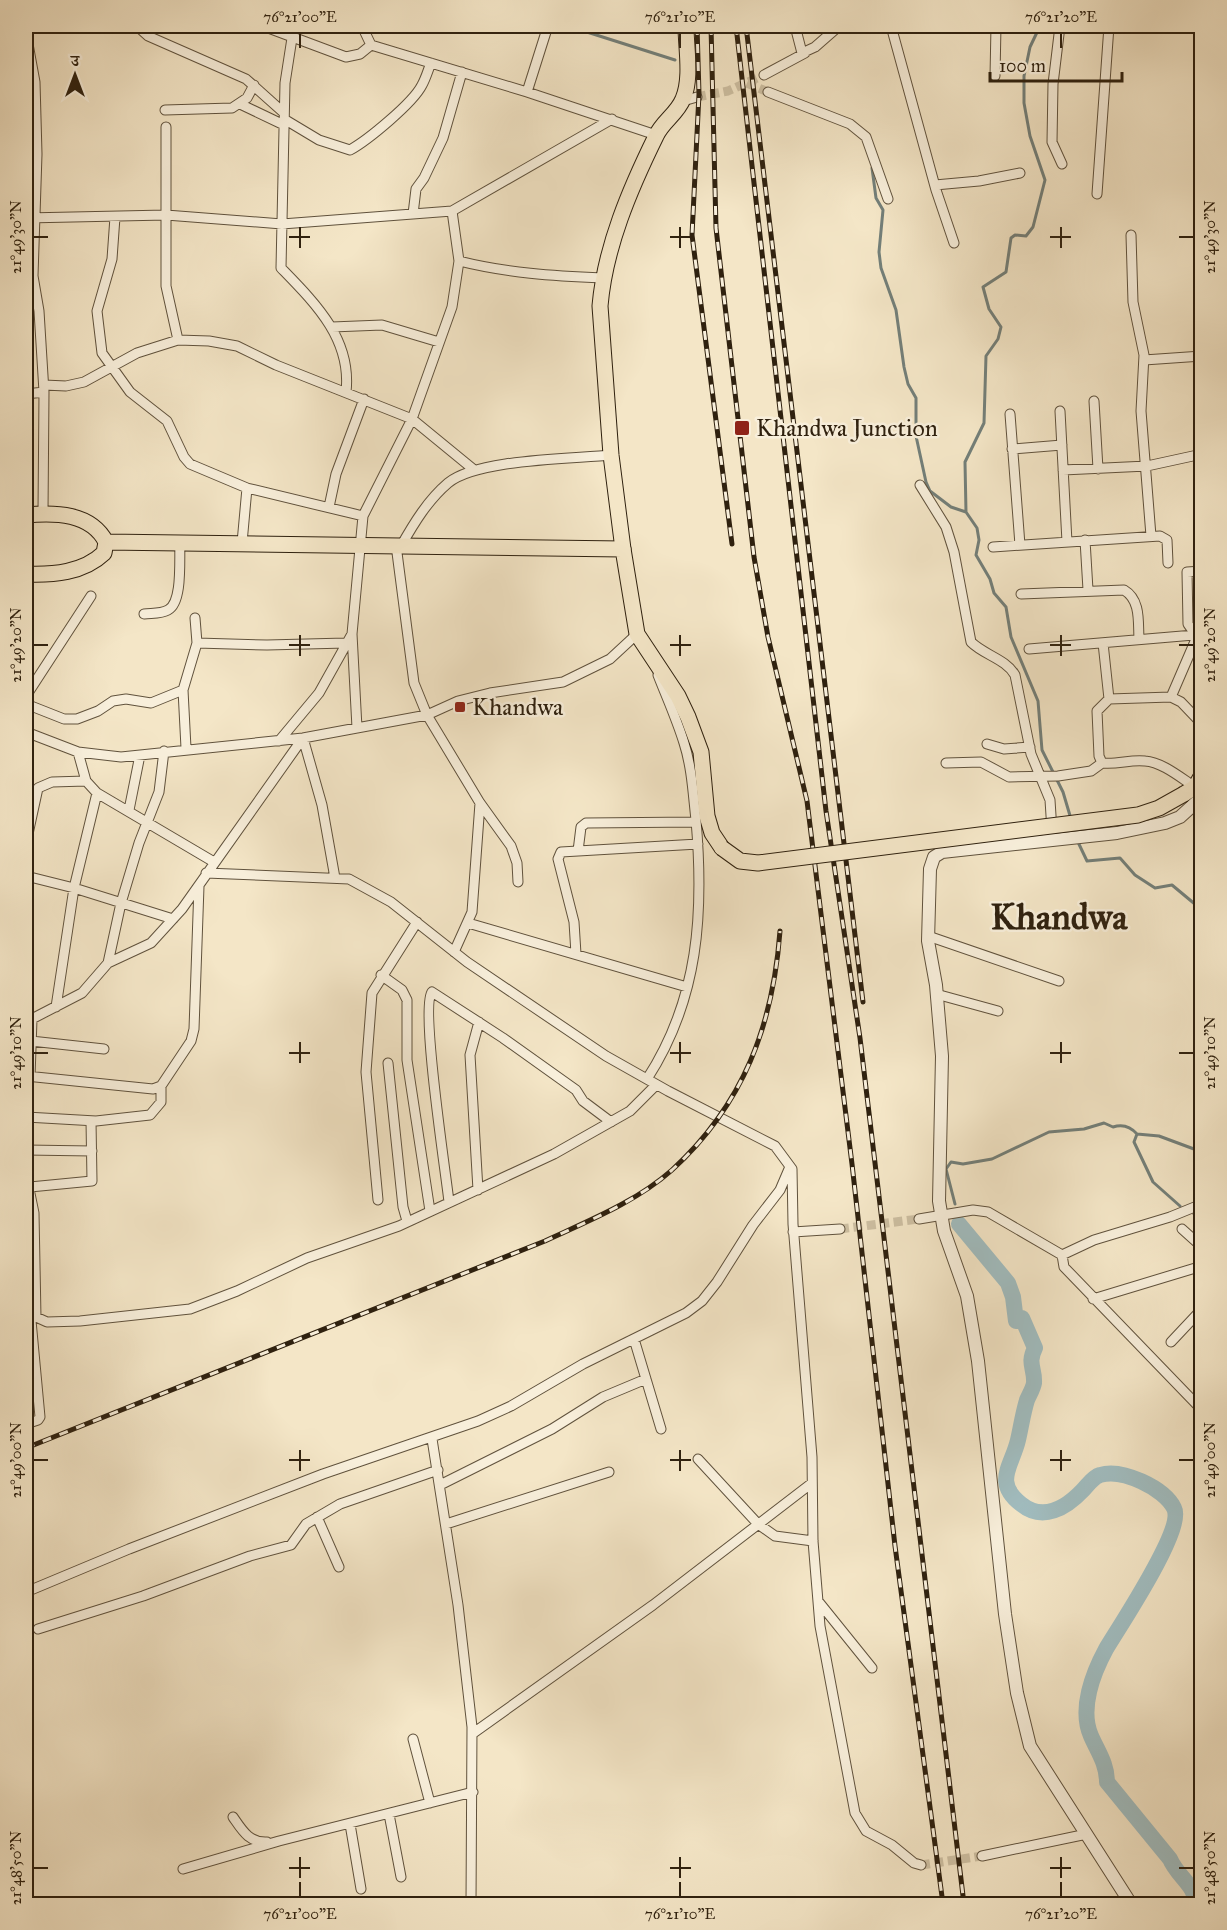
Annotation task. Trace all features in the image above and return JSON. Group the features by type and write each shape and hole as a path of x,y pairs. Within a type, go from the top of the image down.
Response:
{"main road":[{"path":"686,26 690,99 656,135 617,229 603,278 600,306 611,455 623,549 638,634 652,660 678,696 701,752 706,816 712,833 722,848 740,861 758,863 1138,815 1159,808 1196,788"},
{"path":"26,515 44,513 90,522 101,531 106,542 104,553 84,567 45,575 26,575"},
{"path":"106,542 623,549"}],"street":[{"path":"137,26 148,36 246,79 284,119"},
{"path":"263,26 346,57 360,54 371,45"},
{"path":"288,26 290,37 285,83 281,268 325,315 332,327 346,363 346,392"},
{"path":"362,26 371,45 527,92 656,135"},
{"path":"795,26 799,49 802,53 806,52"},
{"path":"765,75 806,52 839,26"},
{"path":"891,26 935,185 954,243"},
{"path":"995,76 996,26"},
{"path":"1060,26 1053,84 1052,142 1062,164"},
{"path":"1096,194 1109,26"},
{"path":"527,92 546,32"},
{"path":"26,33 35,82 37,154 30,217 44,389 44,513"},
{"path":"165,110 213,110 240,104 284,119 319,140 350,150 371,136 410,101 422,86 430,63"},
{"path":"413,214 416,189 424,178 443,138 462,72"},
{"path":"240,104 254,85"},
{"path":"768,92 850,124 866,137 888,199"},
{"path":"30,217 166,215 282,224 452,211 612,119"},
{"path":"166,127 166,286 178,340"},
{"path":"935,185 979,181 1020,173"},
{"path":"357,728 352,634 363,516 412,418 452,307 459,261 452,211"},
{"path":"115,217 112,259 97,311 99,342 110,366 130,392 167,421 184,457 190,464 247,488 363,516"},
{"path":"1131,235 1132,302 1143,360 1141,411 1148,466 1151,536"},
{"path":"459,261 518,274 603,278"},
{"path":"332,327 382,325 426,336 439,342"},
{"path":"26,394 84,382 137,353 178,340 209,341 237,346 276,365 412,418 473,470"},
{"path":"1143,360 1202,356"},
{"path":"329,507 336,474 364,399"},
{"path":"1094,401 1098,469"},
{"path":"1060,411 1067,542"},
{"path":"1010,414 1020,545"},
{"path":"1012,450 1062,445"},
{"path":"1063,470 1148,466 1202,454"},
{"path":"518,882 515,855 480,803 427,715 414,683 398,545 423,510 448,483 473,470 611,455"},
{"path":"920,485 946,526 954,552 971,642 979,650 1008,666 1015,675 1029,747 1050,800 1052,839"},
{"path":"242,543 247,488"},
{"path":"993,547 1151,536 1165,537 1168,563"},
{"path":"1085,540 1088,590"},
{"path":"144,614 162,612 175,604 178,594 180,542"},
{"path":"1195,637 1187,572 1202,572"},
{"path":"1021,594 1124,590 1132,594 1136,605 1139,639"},
{"path":"26,696 91,596"},
{"path":"186,748 183,690 197,643 195,618"},
{"path":"1171,697 1195,637 1202,627"},
{"path":"279,741 319,693 352,634"},
{"path":"26,732 78,752 106,756 140,755 186,748 214,749 303,738 427,715 458,701 479,696 563,682 609,659 638,634"},
{"path":"1029,649 1139,639 1195,637"},
{"path":"197,643 267,645 346,643"},
{"path":"1103,643 1109,699"},
{"path":"31,1310 36,1317 47,1322 190,1309 307,1258 369,1238 478,1190 554,1154 630,1111 652,1082 679,1019 700,915 698,844 691,773 684,744 652,660"},
{"path":"26,704 64,719 77,719 98,711 113,701 126,699 151,703 183,690"},
{"path":"1102,763 1099,756 1097,711 1109,699 1171,697 1181,702 1202,724"},
{"path":"161,1086 153,1089 28,1077 31,1041 29,1020 82,993 108,963 151,943 174,919 303,738"},
{"path":"303,738 322,805 335,878"},
{"path":"987,744 1004,749 1029,747"},
{"path":"78,752 86,781 97,793 214,862"},
{"path":"108,963 121,903 139,843 149,823 159,792 164,752"},
{"path":"129,810 140,755"},
{"path":"946,763 981,762 1009,777 1058,776 1091,771 1102,763 1118,765 1145,760 1172,772 1196,788 1180,817 1165,823 1117,833 942,852 934,857 930,869 928,936 942,1056 938,1175 941,1215 967,1296 978,1361 1004,1603 1017,1693 1030,1746 1131,1905"},
{"path":"26,843 38,788 52,782 86,781"},
{"path":"56,1007 74,888 97,793"},
{"path":"454,952 468,923 474,895 480,803"},
{"path":"578,851 581,827 586,823 696,822"},
{"path":"576,954 574,922 558,859 561,852 698,844"},
{"path":"206,873 349,879 366,887 391,902 454,952 596,1049 652,1082 775,1146 790,1166 812,1483 813,1541 818,1601 832,1698 855,1813 866,1831 892,1845 914,1863 921,1865"},
{"path":"26,876 74,888 174,919"},
{"path":"26,1117 91,1121 150,1114 161,1102 161,1086 193,1034 199,884"},
{"path":"378,1200 366,1072 372,993 381,975 417,922"},
{"path":"468,923 687,987"},
{"path":"928,936 1059,981"},
{"path":"381,975 402,990 407,1000 407,1060 430,1211"},
{"path":"449,1202 428,1030 429,994 435,992 480,1022 576,1090 583,1101 611,1122"},
{"path":"936,994 998,1011"},
{"path":"478,1190 470,1054 473,1035 480,1022"},
{"path":"31,1041 104,1049"},
{"path":"388,1064 403,1207 407,1221"},
{"path":"30,1188 92,1181 91,1121"},
{"path":"26,1150 92,1151"},
{"path":"26,1592 323,1473 432,1439 511,1406 686,1313 702,1301 780,1190 790,1166"},
{"path":"26,1174 34,1213 31,1310 40,1417 26,1424"},
{"path":"1062,1255 1094,1240 1170,1217 1202,1204"},
{"path":"918,1219 973,1210 988,1212 1062,1255"},
{"path":"793,1232 840,1229"},
{"path":"1182,1229 1202,1247"},
{"path":"1062,1255 1064,1268 1202,1410"},
{"path":"1093,1299 1202,1266"},
{"path":"1172,1342 1202,1309"},
{"path":"634,1339 661,1430"},
{"path":"440,1485 552,1429 603,1397 646,1379"},
{"path":"432,1439 446,1524 472,1734 471,1905"},
{"path":"698,1459 758,1524 775,1536 813,1541"},
{"path":"38,1629 143,1596 250,1556 291,1545 306,1524 340,1504 438,1470"},
{"path":"446,1524 609,1472"},
{"path":"472,1734 653,1605 812,1483"},
{"path":"317,1517 339,1567"},
{"path":"818,1601 872,1668"},
{"path":"413,1739 430,1803"},
{"path":"183,1869 279,1841 473,1792"},
{"path":"389,1814 401,1877"},
{"path":"233,1817 245,1835 252,1839 258,1842 279,1841"},
{"path":"350,1824 361,1889"},
{"path":"982,1856 1087,1834"}],"waterway":[{"path":"568,26 675,60"},
{"path":"1040,26 1030,47 1024,76 1024,103 1030,136 1045,180 1033,227 1026,236 1015,235 1011,238 1006,272 983,287 989,309 1001,327 998,339 986,356 984,423 965,462 966,512 977,528 979,540 976,555 990,579 994,593 1006,607 1011,637 1038,701 1042,750 1063,792 1071,819"},
{"path":"872,168 876,198 883,210 879,252 881,268 896,310 908,384 916,398 916,436 926,482 930,491 951,507 966,512"},
{"path":"1077,840 1087,861 1120,858 1135,875 1155,888 1172,885 1202,910"},
{"path":"955,1204 946,1169 951,1162 963,1164 992,1159 1049,1132 1084,1129 1104,1123 1113,1127 1126,1126 1137,1134 1134,1142 1153,1182 1180,1206"},
{"path":"1137,1134 1159,1136 1202,1152"},
{"path":"1194,1214 1202,1220"},
{"path":"959,1224 1008,1283 1013,1297 1016,1321 1022,1318 1035,1348 1031,1362 1033,1385 1007,1474 1006,1481 1013,1496 1029,1509 1046,1512 1062,1507 1076,1497 1095,1477 1119,1474 1142,1481 1152,1487 1161,1493 1174,1508 1175,1519 1161,1556 1096,1669 1089,1691 1086,1714 1091,1736 1104,1764 1107,1782 1190,1886 1196,1904"}],"tunnel":[{"path":"697,97 728,91 764,75"},
{"path":"747,83 768,92"},
{"path":"840,1229 919,1219"},
{"path":"921,1865 982,1856"}],"railway":[{"path":"697,26 699,94 692,235 732,544"},
{"path":"711,26 716,228 754,557 768,637 807,801 852,1164 895,1546 943,1904"},
{"path":"736,26 826,811 860,1038 964,1904"},
{"path":"746,26 863,1002"},
{"path":"26,1448 545,1241 643,1192 672,1170 697,1145 736,1090 762,1031 776,966 780,931"}],"place":[{"name":"Khandwa Junction","path":"742,428"},
{"name":"Khandwa","path":"460,707"}],"district":[{"name":"Khandwa","path":"1059,916"}]}
